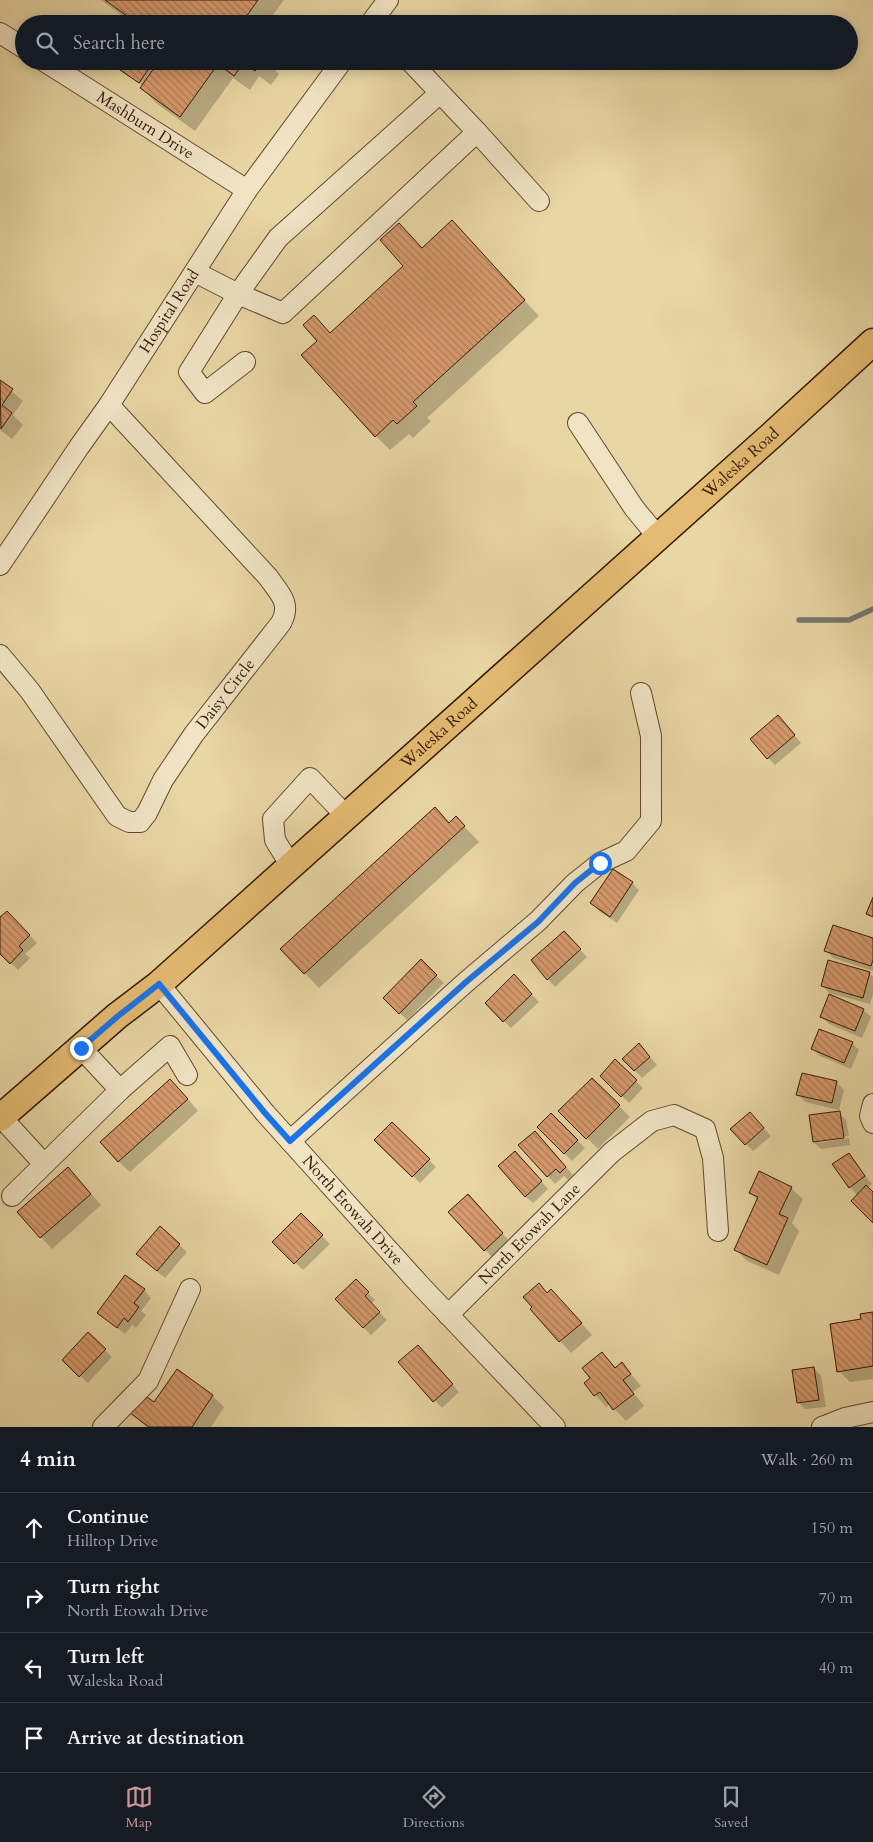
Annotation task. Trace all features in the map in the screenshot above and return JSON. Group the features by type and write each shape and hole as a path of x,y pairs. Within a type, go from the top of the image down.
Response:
{"main road":[{"name":"Waleska Road","path":"0,1118 118,1016 159,984 873,342"}],"street":[{"path":"378,15 388,0"},
{"path":"0,33 15,42"},
{"name":"Mashburn Drive","path":"58,70 247,190"},
{"name":"Hospital Road","path":"0,566 109,405 247,190 335,70"},
{"path":"418,70 539,201"},
{"path":"245,362 205,393 189,372 238,294 278,238 440,93"},
{"path":"195,272 238,294 283,312 477,132"},
{"name":"Daisy Circle","path":"0,655 41,707 117,816 129,822 140,822 147,813 163,780 194,734 286,614 284,600 268,577 109,405"},
{"path":"578,423 634,508 658,537"},
{"path":"290,1141 466,982 538,922 575,883 600,863 626,851 651,821 651,736 641,693"},
{"path":"291,866 275,840 273,819 310,778 346,816"},
{"name":"North Etowah Drive","path":"159,984 290,1141 448,1315 555,1427"},
{"path":"12,1196 120,1090 170,1046 187,1075"},
{"path":"81,1048 120,1090"},
{"path":"873,1104 870,1116 873,1123"},
{"name":"North Etowah Lane","path":"448,1315 612,1152 652,1121 674,1115 705,1129 713,1158 718,1231"},
{"path":"0,1118 44,1164"},
{"path":"103,1427 148,1381 190,1290"},
{"path":"822,1427 845,1418 873,1412"}],"building":[{"path":"105,0 258,0 247,15 126,15"},
{"path":"120,70 148,70 139,83"},
{"path":"153,70 214,70 180,117 140,88"},
{"path":"226,70 239,70 234,76"},
{"path":"452,220 525,300 413,402 417,406 397,424 393,420 375,437 301,355 317,341 303,325 314,315 330,333 403,266 380,240 399,223 422,248"},
{"path":"0,380 13,389 2,405 12,413 1,429"},
{"path":"778,715 795,735 767,759 750,739"},
{"path":"435,807 449,823 456,816 465,826 304,974 280,949"},
{"path":"613,869 633,882 610,917 590,903"},
{"path":"873,897 873,917 866,914"},
{"path":"7,911 30,935 19,946 23,950 10,964 0,954 0,917"},
{"path":"833,925 873,938 873,960 871,966 824,951"},
{"path":"564,931 581,949 547,980 531,960"},
{"path":"421,959 437,975 399,1014 383,998"},
{"path":"828,960 870,972 863,998 821,986"},
{"path":"514,974 532,994 503,1022 485,1003"},
{"path":"829,994 864,1009 855,1031 820,1017"},
{"path":"819,1029 853,1042 844,1063 811,1049"},
{"path":"639,1043 650,1057 634,1071 622,1059"},
{"path":"615,1059 637,1080 621,1097 600,1076"},
{"path":"802,1073 837,1081 832,1103 796,1095"},
{"path":"592,1078 620,1105 586,1139 558,1111"},
{"path":"170,1079 188,1099 118,1162 100,1142"},
{"path":"840,1111 844,1138 813,1142 809,1115"},
{"path":"750,1112 764,1128 745,1145 730,1129"},
{"path":"551,1113 578,1140 564,1154 537,1127"},
{"path":"392,1122 430,1159 412,1177 374,1140"},
{"path":"535,1131 566,1167 560,1173 556,1169 547,1177 518,1145"},
{"path":"515,1151 542,1181 525,1197 498,1166"},
{"path":"849,1153 865,1176 849,1188 832,1164"},
{"path":"68,1167 91,1194 40,1238 17,1212"},
{"path":"759,1171 792,1187 779,1214 788,1218 767,1265 734,1250 758,1197 749,1193"},
{"path":"866,1185 873,1192 873,1223 851,1201"},
{"path":"468,1194 503,1233 484,1251 448,1212"},
{"path":"301,1213 323,1235 294,1264 272,1242"},
{"path":"160,1226 180,1244 157,1271 136,1254"},
{"path":"125,1275 145,1289 134,1303 139,1307 128,1322 124,1318 117,1328 97,1313"},
{"path":"356,1279 369,1292 365,1296 380,1312 363,1328 335,1299"},
{"path":"539,1283 547,1293 551,1289 582,1323 559,1342 530,1309 532,1307 523,1297"},
{"path":"873,1312 873,1366 837,1372 830,1324 861,1319 860,1314"},
{"path":"88,1332 106,1349 79,1377 62,1360"},
{"path":"418,1345 453,1384 433,1402 398,1362"},
{"path":"602,1352 615,1368 622,1362 631,1374 623,1380 634,1394 613,1410 600,1392 594,1396 584,1383 590,1378 582,1368"},
{"path":"814,1367 819,1400 797,1403 792,1370"},
{"path":"177,1369 213,1395 192,1427 149,1427 130,1413 143,1394 154,1402"}],"waterway":[{"path":"799,620 849,620 873,609"}],"route":[{"path":"81,1048 159,984 290,1141 466,982 538,922 575,883 600,863"}]}
